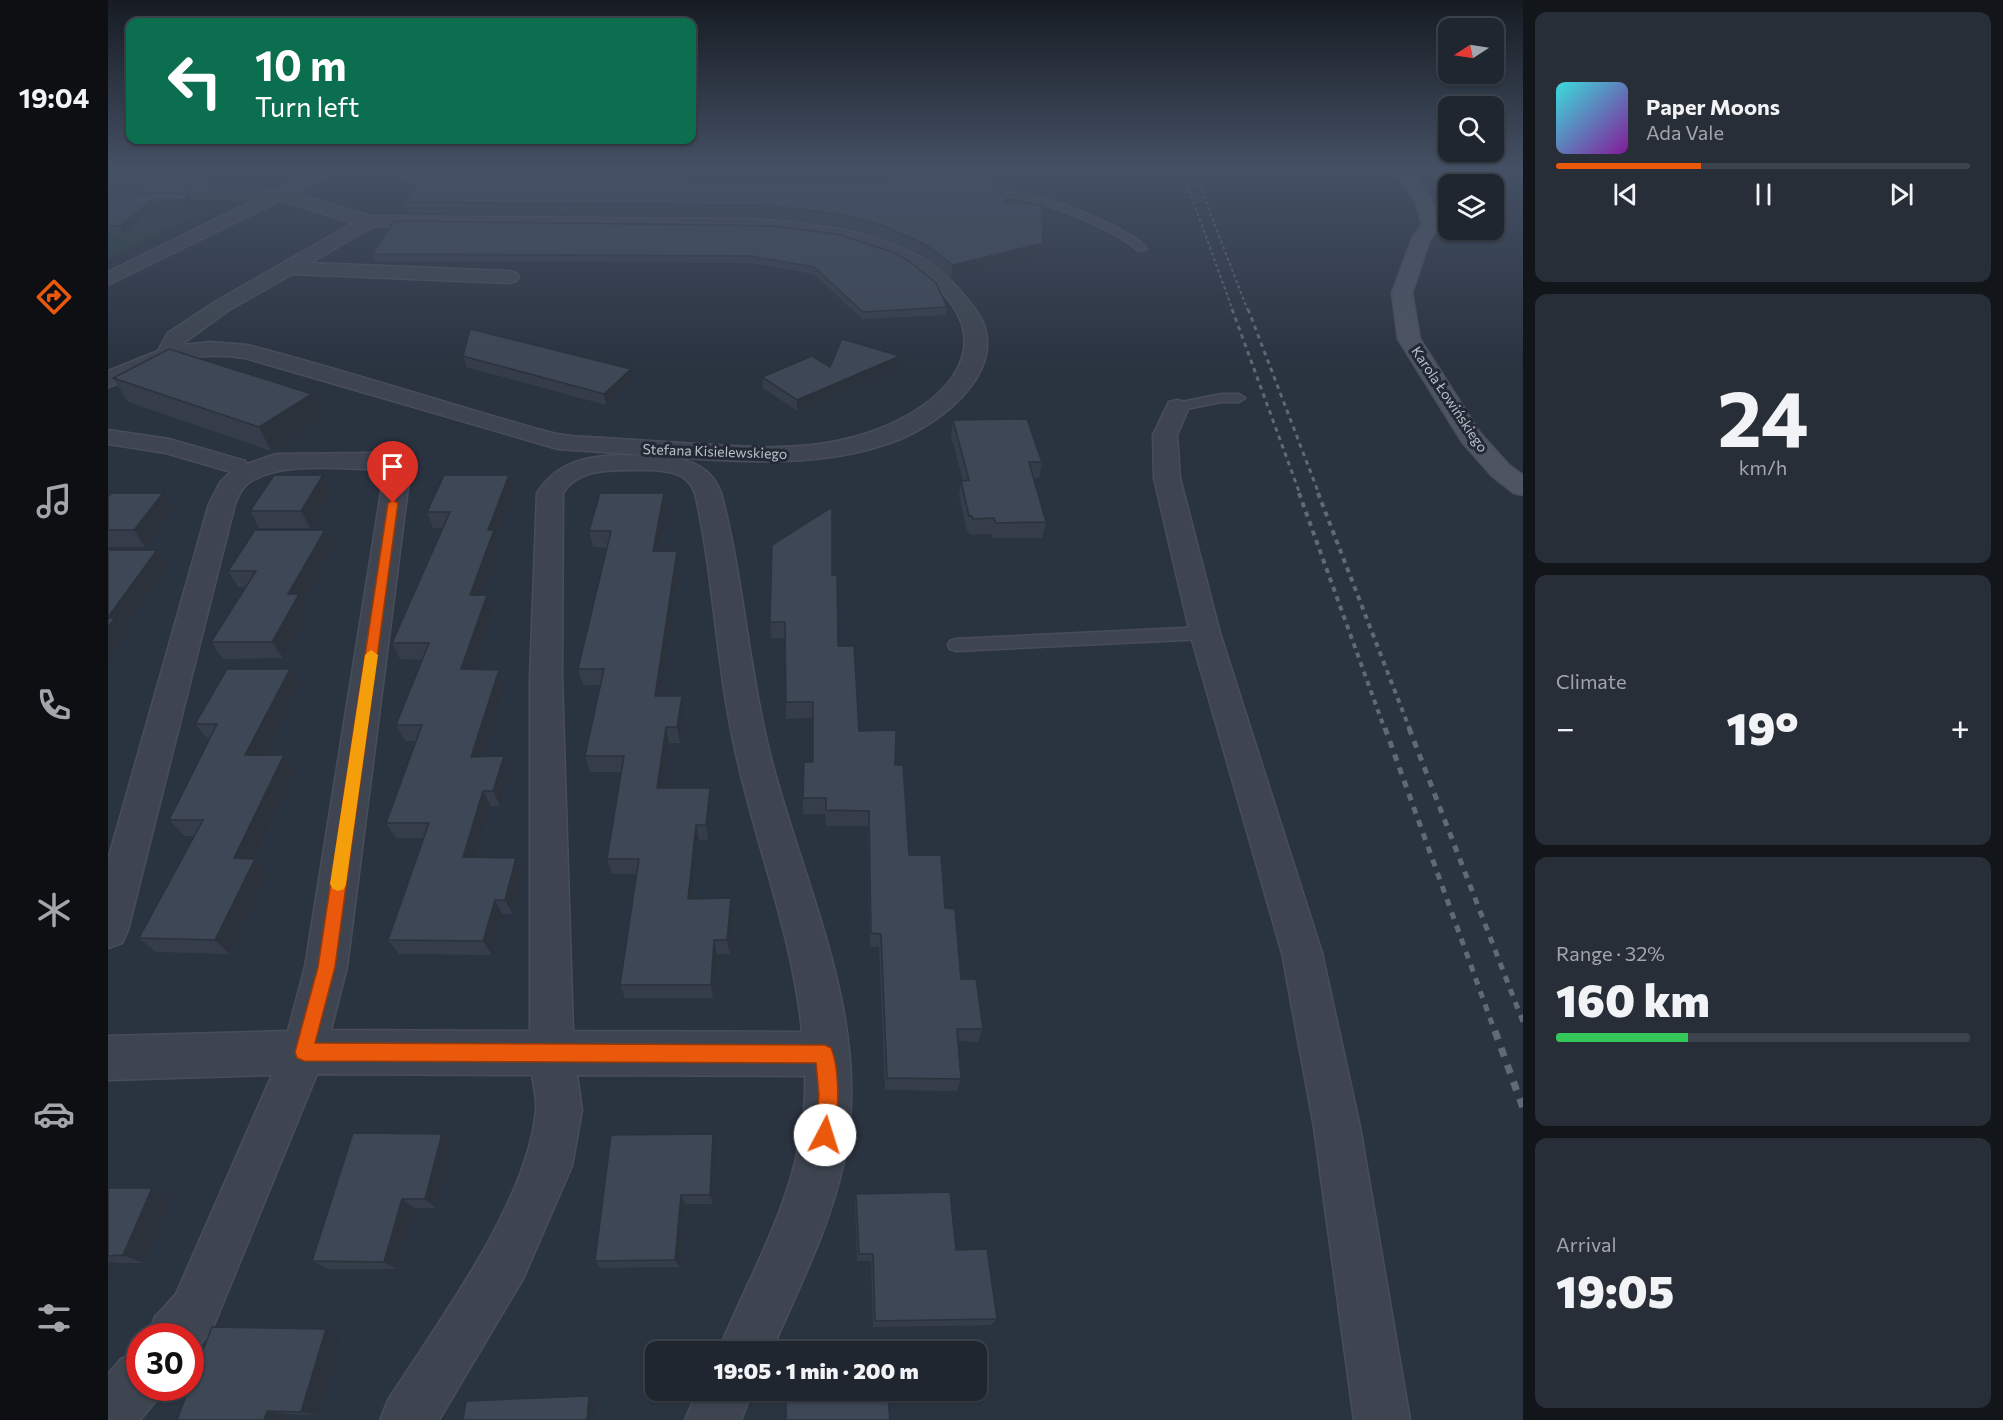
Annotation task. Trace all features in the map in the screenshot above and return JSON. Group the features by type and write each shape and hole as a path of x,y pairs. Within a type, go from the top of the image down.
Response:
{"main road":[{"name":"Karola Łowińskiego","path":"1424,234 1402,293 1409,339 1472,437 1501,471 1523,487"}],"street":[{"path":"108,279 199,234"},
{"path":"168,353 170,345 183,331 285,268 346,234"},
{"name":"Stefana Kisielewskiego","path":"108,380 138,364 168,353 217,347 247,352 558,442 757,455 795,454 841,448 909,426 946,400 963,383 974,358 976,340 972,320 951,291 917,264 878,245 839,234"},
{"path":"285,268 508,277"},
{"path":"1177,407 1165,435 1167,478 1205,633 1302,953 1313,997 1332,1100 1382,1420"},
{"path":"108,437 169,446 236,466"},
{"path":"108,930 222,504 230,487 249,472 276,462 356,460 385,464 393,471 396,480 326,967 304,1052 194,1312 185,1323"},
{"path":"408,1420 505,1261 548,1166 559,1110 552,1054 546,678 550,493 555,483 581,466 664,463 693,473 704,483 718,544 745,719 765,800 813,965 828,1095 823,1149 813,1188 749,1341"},
{"path":"108,1058 304,1052 825,1054"},
{"path":"108,1416 126,1395"},
{"path":"713,1420 721,1401"}],"lane":[{"path":"1125,234 1142,249"},
{"path":"1177,407 1221,398 1239,398"},
{"path":"956,645 1205,633"}],"shaded area":[{"path":"108,234 159,234 108,259"}],"building":[{"path":"385,234 837,234 893,252 910,262 936,283 947,307 863,312 814,267 749,256 372,254"},
{"path":"902,234 1043,234 1043,243 953,265 924,244"},
{"path":"470,329 631,369 604,394 463,356"},
{"path":"842,339 900,356 797,400 762,377 812,356 830,367"},
{"path":"169,349 312,394 259,427 113,378"},
{"path":"1027,419 1042,462 1029,462 1046,522 996,523 994,518 973,519 969,516 961,481 969,480 953,420"},
{"path":"274,475 323,475 301,511 250,511"},
{"path":"444,475 509,475 488,530 494,530 470,595 487,595 461,669 499,670 471,757 504,756 493,791 483,791 463,857 516,858 505,900 495,900 483,941 388,940 429,823 386,823 422,725 396,725 429,643 392,643 450,512 427,512"},
{"path":"112,493 163,493 134,530 108,530 108,497"},
{"path":"600,493 664,493 653,551 677,551 655,696 682,696 677,727 666,727 657,788 710,788 706,825 696,825 688,899 731,898 727,940 714,940 711,985 620,985 639,859 607,859 624,756 585,756 604,669 578,669 611,531 589,531"},
{"path":"832,507 832,575 837,575 838,646 854,646 859,731 896,730 895,765 903,765 909,855 941,855 945,908 955,909 961,979 976,979 983,1029 957,1029 961,1079 887,1078 881,934 871,933 869,811 826,810 826,798 803,798 804,762 813,762 813,702 786,702 785,622 770,622 772,545"},
{"path":"255,530 325,530 288,594 299,594 272,642 211,642 256,571 228,571"},
{"path":"108,550 157,550 108,617"},
{"path":"108,618 115,618 108,627"},
{"path":"227,669 290,669 245,755 284,755 234,858 255,859 215,940 139,938 203,820 169,820 217,724 195,724"},
{"path":"353,1133 442,1134 425,1199 402,1199 384,1262 312,1261"},
{"path":"713,1134 710,1195 681,1195 675,1260 595,1261 611,1135"},
{"path":"108,1188 152,1188 123,1255 108,1256"},
{"path":"950,1192 956,1250 987,1249 997,1319 875,1321 873,1254 859,1254 856,1194"},
{"path":"212,1327 326,1329 301,1412 267,1411 264,1420 177,1420 184,1401 204,1401 204,1348"},
{"path":"589,1396 587,1420 463,1420 466,1401"},
{"path":"786,1401 888,1401 890,1420 786,1420"}],"railway":[{"path":"1205,234 1233,311"},
{"path":"1218,234 1248,311"},
{"path":"1232,309 1300,494"},
{"path":"1248,309 1319,494"},
{"path":"1299,493 1385,730"},
{"path":"1318,493 1410,730"},
{"path":"1385,728 1495,1032"},
{"path":"1409,728 1523,1022"},
{"path":"1495,1031 1523,1108"}],"slow traffic":[{"path":"338,884 371,655"}],"route":[{"path":"393,503 326,967 304,1052 825,1054 828,1095 825,1135"}]}
